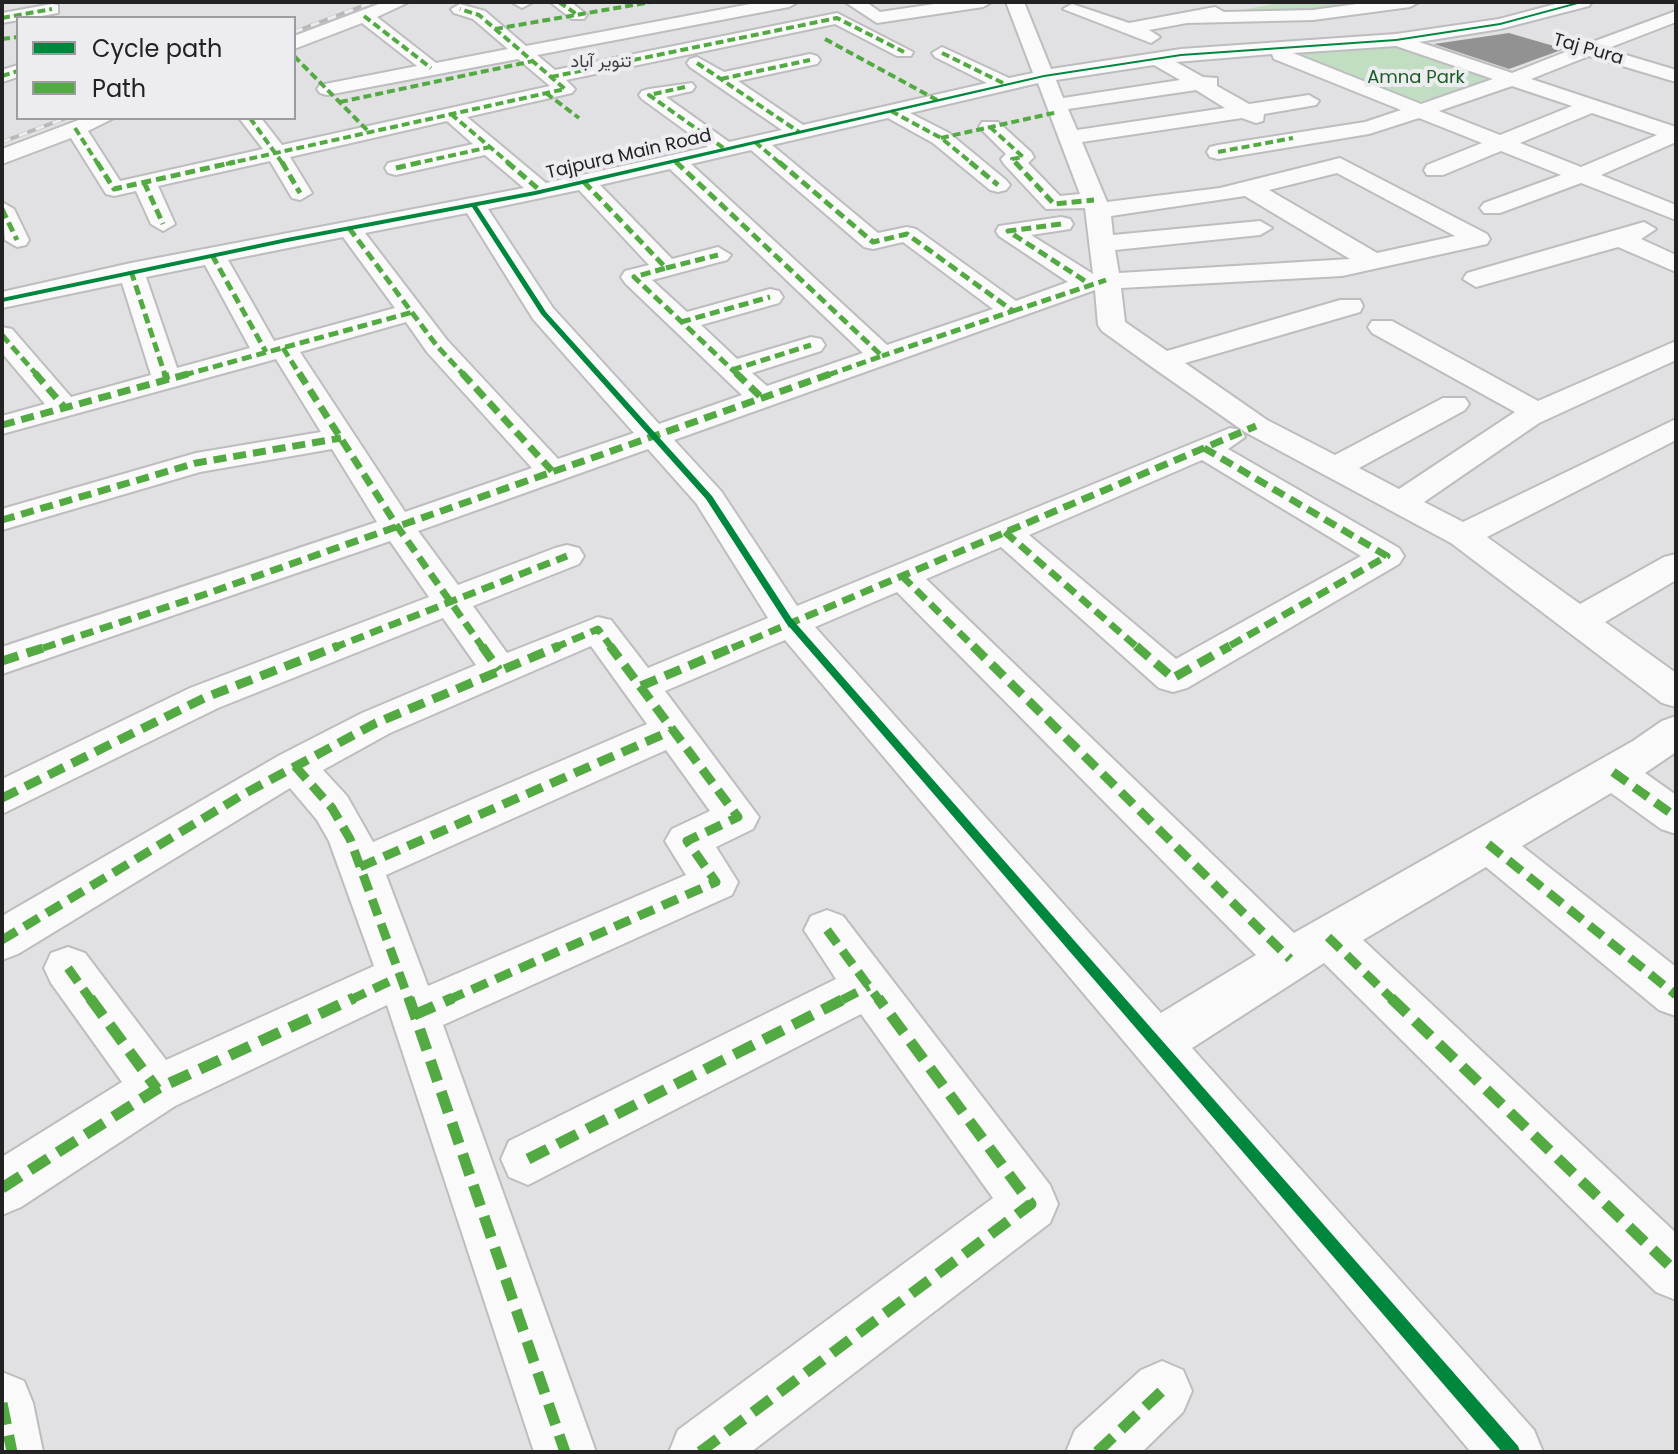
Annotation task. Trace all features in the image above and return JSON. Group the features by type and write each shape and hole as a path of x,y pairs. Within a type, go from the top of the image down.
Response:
{"street":[{"path":"296,42 400,2"},
{"path":"559,2 578,15"},
{"path":"495,29 651,2"},
{"path":"334,96 789,2"},
{"path":"854,2 877,18 983,2"},
{"path":"1059,11 1112,2"},
{"path":"1128,29 1269,2"},
{"path":"1190,18 1313,15 1410,2"},
{"name":"Tajpura Main Road","path":"2,300 131,271 542,192 1044,76 1156,58 1447,26 1555,2"},
{"name":"Tajpura Main Road","path":"1263,48 1332,47 1396,40 1500,24 1583,2"},
{"path":"460,9 479,15 526,56 579,118"},
{"path":"1197,53 1128,29 1059,11 1018,9 1096,205 1102,244 1097,282 1112,325 1256,426 1463,536 1676,693"},
{"path":"2,18 52,10"},
{"path":"364,16 431,68"},
{"path":"1218,152 1369,128 1513,79 1676,16"},
{"path":"75,128 114,189 451,114 549,85 771,34 765,30 837,18 904,52"},
{"name":"Taj Pura","path":"1500,24 1672,72"},
{"path":"825,39 938,100"},
{"path":"1396,40 1676,134"},
{"path":"1263,48 1580,176 1673,210"},
{"path":"942,53 1005,84"},
{"path":"334,96 431,68 526,56"},
{"path":"296,58 369,132"},
{"path":"2,661 1097,282 1342,268 1478,239 1340,165 1156,58"},
{"path":"721,79 810,60"},
{"path":"697,63 799,132"},
{"path":"1061,118 1226,80"},
{"path":"685,87 649,95 725,149"},
{"path":"941,138 990,127 1061,118 1247,111 1309,101"},
{"path":"1435,170 1592,105"},
{"path":"891,111 941,138 998,185"},
{"path":"451,114 542,192"},
{"path":"2,157 97,120"},
{"path":"252,120 277,153 300,193"},
{"path":"990,127 1023,157 1012,159 1054,204 1096,205 1249,188 1340,165"},
{"path":"1492,208 1580,176 1676,134"},
{"path":"755,142 873,242 907,234 1013,311"},
{"path":"396,168 490,147"},
{"path":"675,161 882,356"},
{"path":"144,182 163,224"},
{"path":"584,182 666,268"},
{"path":"1249,188 1374,262"},
{"path":"474,205 543,313 709,498 789,621 1512,1452"},
{"path":"2,209 17,240"},
{"path":"1476,279 1620,239 1673,210"},
{"path":"1061,224 1008,231 1097,282"},
{"path":"349,228 437,346 553,472"},
{"path":"1102,244 1260,228"},
{"path":"1620,239 1676,264"},
{"path":"212,255 499,670"},
{"path":"718,255 634,277 762,398"},
{"path":"131,271 167,380"},
{"path":"681,322 770,297"},
{"path":"1162,361 1350,306"},
{"path":"2,425 413,312"},
{"path":"1382,327 1538,413"},
{"path":"2,335 65,408"},
{"path":"732,370 811,345"},
{"path":"1401,502 1538,413 1667,361"},
{"path":"1335,468 1454,404"},
{"path":"641,686 1256,426"},
{"path":"1463,536 1676,428"},
{"path":"2,520 196,463 341,438"},
{"path":"1005,532 1173,678 1387,556 1204,448"},
{"path":"2,798 204,698 567,556"},
{"path":"1578,621 1676,565"},
{"path":"902,576 1309,948 1676,1272"},
{"path":"2,940 295,766 376,723 598,629 738,817 687,841 716,882 157,1089 2,1188"},
{"path":"360,867 673,730"},
{"path":"1157,1043 1309,948 1613,772 1676,731"},
{"path":"295,766 332,808 360,867 565,1452"},
{"path":"1613,772 1676,817"},
{"path":"1488,844 1676,995"},
{"path":"700,1452 1031,1204 827,930"},
{"path":"68,968 157,1089"},
{"path":"528,1159 869,986"},
{"path":"1097,1452 1162,1391"},
{"path":"2,1403 12,1452"}],"green space":[{"path":"1285,2 1362,3 1304,11 1208,16"},
{"name":"Amna Park","path":"1402,47 1494,79 1416,103 1289,53"}],"building":[{"path":"1509,33 1564,49 1509,69 1434,44"}],"railway":[{"path":"296,31 373,2"},
{"path":"2,142 61,120"}],"marked path":[{"path":"559,2 578,15"},
{"path":"495,29 651,2"},
{"path":"2,18 52,9"},
{"path":"75,128 114,189 565,89 479,15 460,9"},
{"path":"364,16 431,68"},
{"path":"551,77 837,18 904,52"},
{"path":"2,39 16,37"},
{"path":"825,39 937,100"},
{"path":"942,53 1005,84"},
{"path":"296,58 369,132"},
{"path":"721,79 810,60"},
{"path":"340,102 533,61"},
{"path":"697,63 799,132"},
{"path":"2,76 16,72"},
{"path":"685,87 649,95 725,149"},
{"path":"546,93 579,118"},
{"path":"891,111 941,138 998,185"},
{"path":"941,138 1058,112"},
{"path":"451,114 542,192"},
{"path":"252,120 277,153 300,193"},
{"path":"990,127 1023,157 1012,159 1054,204 1094,200"},
{"path":"1218,152 1293,138"},
{"path":"755,142 873,242 907,234 1013,311 882,356"},
{"path":"396,168 490,147"},
{"path":"2,661 203,595 882,356 675,161"},
{"path":"144,182 163,224"},
{"path":"584,182 666,268 634,277 762,398"},
{"path":"2,209 17,240"},
{"path":"1061,224 1008,231 1088,283"},
{"path":"349,228 437,346 553,472"},
{"path":"212,255 266,352"},
{"path":"666,268 718,255"},
{"path":"131,271 167,380"},
{"path":"1013,311 1092,282 1106,280"},
{"path":"681,322 770,297"},
{"path":"2,425 413,312"},
{"path":"2,335 65,408"},
{"path":"732,370 811,345"},
{"path":"283,348 397,526 499,670"},
{"path":"641,686 1256,426"},
{"path":"2,520 196,463 341,438"},
{"path":"1005,532 1173,678 1387,556 1204,448"},
{"path":"2,798 204,698 567,556"},
{"path":"902,576 1290,959"},
{"path":"2,940 242,795 376,723 598,629 738,817 687,841 716,882 414,1015"},
{"path":"360,867 673,730"},
{"path":"295,766 332,808 350,839 401,976 565,1452"},
{"path":"1613,772 1676,817"},
{"path":"1488,844 1676,995"},
{"path":"700,1452 1031,1204 827,930"},
{"path":"1328,937 1676,1272"},
{"path":"68,968 157,1089"},
{"path":"2,1188 157,1089 401,976"},
{"path":"528,1159 869,986"},
{"path":"1097,1452 1162,1391"},
{"path":"2,1403 12,1452"}],"cycle path":[{"path":"2,300 287,240 535,193 1044,76 1181,55 1396,40 1500,24 1583,2"},
{"path":"474,205 543,313 709,498 789,621 1512,1452"}],"district":[{"name":"تنویر آباد","path":"601,62"}]}
